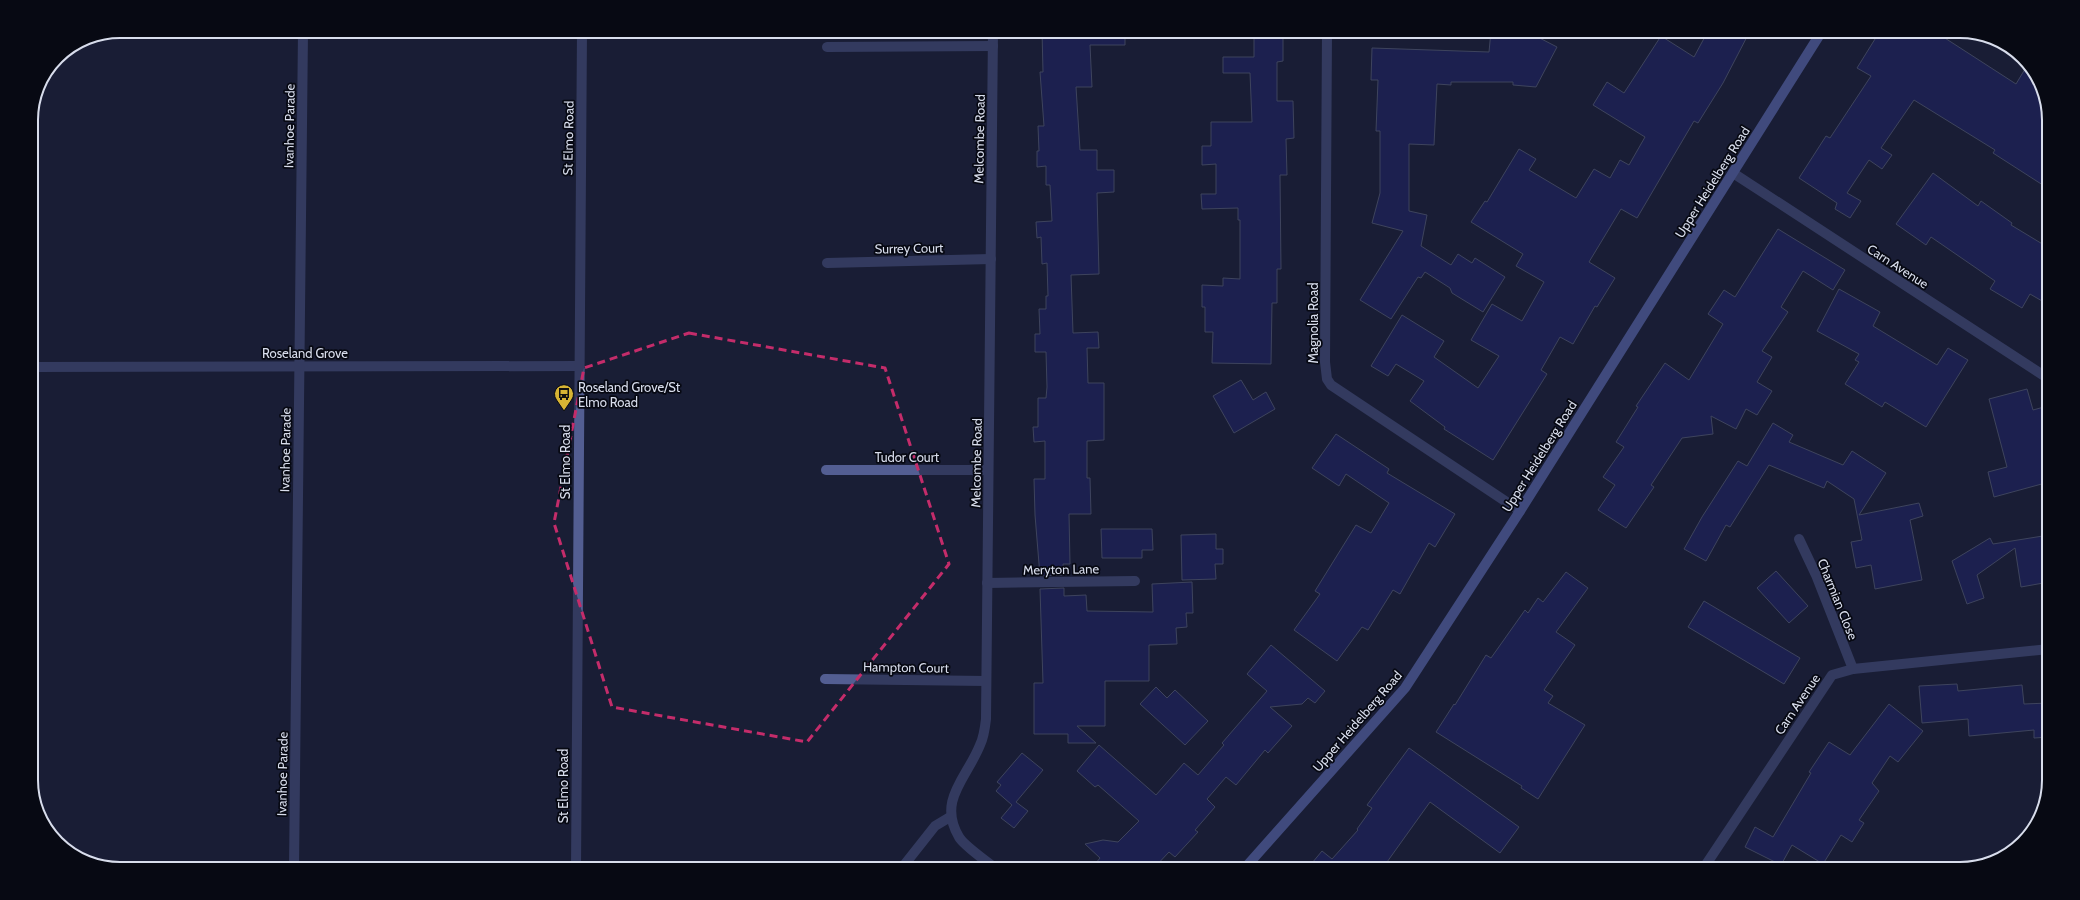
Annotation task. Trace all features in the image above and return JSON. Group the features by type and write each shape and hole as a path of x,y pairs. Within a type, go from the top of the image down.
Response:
{"main road":[{"name":"Upper Heidelberg Road","path":"1250,862 1405,688 1520,511 1818,38"}],"street":[{"name":"Ivanhoe Parade","path":"294,862 298,366 303,38"},
{"name":"St Elmo Road","path":"576,862 578,366 582,38"},
{"name":"Melcombe Road","path":"950,817 953,794 980,745 985,732 993,38"},
{"name":"Magnolia Road","path":"1327,38 1325,314 1327,379 1337,389 1520,511"},
{"path":"827,47 992,46"},
{"name":"Carn Avenue","path":"1733,173 2042,375"},
{"name":"Surrey Court","path":"827,263 991,259"},
{"name":"Roseland Grove","path":"38,367 578,366"},
{"name":"Tudor Court","path":"826,470 988,470"},
{"name":"Charmian Close","path":"1799,539 1816,575 1852,669"},
{"name":"Meryton Lane","path":"987,583 1135,581"},
{"name":"Carn Avenue","path":"1708,862 1832,675 1852,669 2042,650"},
{"name":"Hampton Court","path":"825,679 986,681"},
{"path":"907,862 935,826 950,817 959,838 988,862"}],"highlighted area":[{"path":"689,333 885,368 949,564 807,742 612,707 554,523 584,368"}],"building":[{"path":"1042,38 1125,38 1125,45 1090,45 1092,87 1076,87 1080,150 1097,150 1097,170 1114,170 1114,192 1097,193 1099,274 1071,275 1073,333 1098,332 1099,348 1087,348 1088,383 1104,383 1104,440 1087,441 1087,478 1090,478 1091,514 1069,514 1070,564 1063,564 1064,575 1040,576 1035,515 1034,479 1045,479 1045,441 1034,442 1033,427 1038,427 1038,398 1046,398 1047,387 1046,352 1035,352 1035,334 1040,334 1039,309 1046,309 1046,296 1048,296 1047,263 1042,264 1041,237 1037,238 1036,222 1052,221 1050,185 1046,185 1046,166 1037,167 1037,151 1039,151 1038,126 1044,126 1040,72 1043,72"},
{"path":"1254,38 1283,38 1283,61 1277,62 1277,101 1293,101 1294,138 1286,139 1287,175 1280,175 1281,269 1277,269 1277,303 1272,303 1271,364 1212,363 1213,332 1205,332 1205,307 1202,307 1202,285 1223,286 1223,278 1240,279 1240,220 1238,220 1238,208 1202,209 1201,194 1216,194 1216,164 1202,165 1202,146 1211,146 1211,122 1252,122 1250,73 1223,73 1223,57 1254,57"},
{"path":"1490,38 1540,38 1557,47 1536,87 1513,85 1513,82 1451,82 1451,85 1437,84 1434,145 1409,144 1409,211 1427,215 1421,246 1451,265 1458,254 1472,263 1475,258 1505,277 1483,312 1452,293 1450,288 1425,272 1421,278 1418,277 1391,319 1360,300 1403,231 1372,223 1380,193 1380,131 1376,131 1378,80 1371,80 1372,48 1489,52"},
{"path":"1660,38 1664,38 1694,57 1704,38 1746,38 1723,83 1698,123 1694,121 1637,218 1621,209 1589,262 1615,278 1597,307 1595,306 1573,344 1560,337 1541,370 1547,374 1493,460 1444,429 1445,427 1410,401 1424,381 1396,364 1388,376 1371,366 1402,315 1444,341 1434,357 1478,388 1499,356 1471,340 1492,304 1522,321 1544,282 1516,266 1523,254 1471,222 1485,201 1487,202 1519,149 1536,159 1529,170 1576,198 1594,169 1610,178 1620,160 1629,165 1645,137 1593,105 1607,82 1624,93"},
{"path":"1876,38 1945,38 2016,84 2025,70 2036,89 2042,115 2042,184 1993,153 1995,150 1914,100 1881,148 1892,155 1882,169 1869,160 1847,193 1861,201 1850,218 1835,209 1837,203 1799,178 1826,136 1830,138 1871,76 1857,68"},
{"path":"1933,173 1978,206 1981,201 2012,223 2011,225 2042,244 2042,301 2030,294 2022,308 1990,289 1995,281 1931,237 1926,245 1896,224"},
{"path":"1778,229 1845,270 1833,290 1803,271 1781,307 1788,312 1762,351 1772,357 1757,382 1772,391 1757,415 1746,409 1736,429 1711,416 1713,434 1682,438 1651,485 1654,487 1626,528 1598,510 1615,485 1603,477 1624,447 1616,442 1638,407 1636,406 1665,363 1689,380 1723,324 1708,314 1724,290 1735,297"},
{"path":"1839,289 1880,312 1873,326 1937,365 1948,348 1968,360 1926,427 1885,402 1882,407 1845,384 1859,362 1855,360 1859,354 1817,331"},
{"path":"1241,380 1253,400 1266,392 1275,409 1234,433 1213,396"},
{"path":"2027,389 2033,410 2042,408 2042,484 1994,497 1988,472 2007,467 1989,399"},
{"path":"1773,423 1793,435 1789,442 1843,465 1852,451 1886,473 1859,515 1919,503 1923,516 1910,520 1922,580 1875,589 1871,565 1856,568 1851,542 1862,540 1854,499 1827,481 1824,488 1769,465 1730,527 1726,525 1706,561 1684,549 1702,517 1738,461 1747,466"},
{"path":"1336,434 1389,469 1387,473 1455,514 1435,547 1429,543 1400,594 1393,590 1368,630 1362,627 1337,661 1294,630 1320,594 1315,591 1356,525 1371,533 1389,503 1346,474 1339,486 1312,468"},
{"path":"1101,529 1152,529 1153,550 1142,550 1142,558 1102,558"},
{"path":"1216,534 1216,549 1223,549 1223,564 1215,564 1216,579 1182,580 1181,535"},
{"path":"2042,536 2042,583 2021,587 2015,548 1977,575 1984,598 1967,604 1952,561 1990,538 1993,544"},
{"path":"1776,571 1808,606 1789,623 1757,588"},
{"path":"1566,572 1588,588 1556,632 1575,645 1544,690 1553,696 1548,703 1585,725 1538,799 1521,788 1522,786 1436,732 1454,704 1455,705 1486,655 1491,658 1525,610 1528,613 1538,598 1543,602"},
{"path":"1192,582 1193,613 1186,613 1187,627 1176,628 1177,644 1149,645 1149,681 1105,681 1105,726 1077,726 1096,743 1068,743 1068,734 1034,734 1034,683 1043,683 1040,589 1064,588 1064,596 1086,595 1087,611 1153,612 1152,584"},
{"path":"1704,601 1800,658 1784,684 1688,627"},
{"path":"1271,645 1325,691 1315,703 1308,698 1302,704 1270,707 1292,726 1268,753 1265,750 1236,785 1226,777 1207,799 1215,807 1195,830 1198,832 1175,857 1169,852 1160,862 1097,862 1100,858 1085,844 1103,840 1118,842 1139,821 1098,785 1095,787 1077,771 1099,745 1156,795 1184,763 1198,775 1224,745 1222,743 1267,691 1247,674"},
{"path":"1957,684 1958,691 2022,685 2024,704 2042,703 2042,737 2034,738 2034,730 1969,736 1968,719 1922,723 1919,686"},
{"path":"1156,687 1167,698 1175,690 1208,721 1185,745 1140,704"},
{"path":"1889,704 1923,731 1898,762 1890,756 1872,783 1879,791 1859,820 1864,823 1852,842 1841,835 1824,862 1820,862 1792,845 1783,862 1775,862 1745,847 1755,827 1773,837 1811,773 1809,772 1829,742 1850,755"},
{"path":"1409,748 1519,827 1500,853 1430,802 1387,862 1313,862 1322,851 1332,859 1358,830 1357,829 1372,808 1367,805"},
{"path":"1022,753 1043,770 1016,802 1028,811 1014,828 1001,818 1012,805 996,791 1001,785 997,782"}],"place":[{"name":"Roseland Grove/St Elmo Road","path":"564,411"}]}
